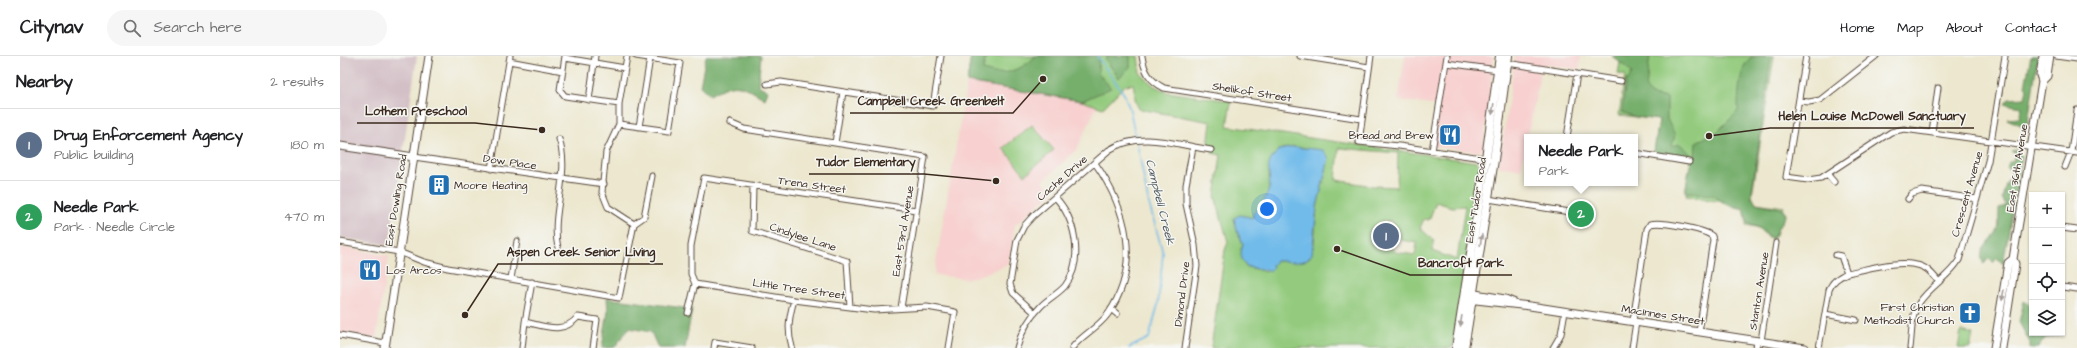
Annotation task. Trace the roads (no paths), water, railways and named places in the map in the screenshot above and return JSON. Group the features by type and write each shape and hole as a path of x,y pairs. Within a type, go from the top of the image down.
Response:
{"main road":[{"name":"East Dowling Road","path":"385,346 429,56"},
{"name":"East Tudor Road","path":"1456,348 1469,296 1488,199 1490,159 1500,56"},
{"name":"East 36th Avenue","path":"2002,348 2015,264 2013,259 2042,81 2040,74 2043,56"},
{"name":"East 36th Avenue","path":"2042,81 2047,76 2050,56"},
{"name":"East Tudor Road","path":"1464,348 1469,296 1507,60"},
{"path":"340,146 414,157"},
{"name":"East 36th Avenue","path":"1994,348 2008,263 2013,259"},
{"name":"MacInnes Street","path":"1469,296 1635,321 1758,343 1805,348"}],"street":[{"path":"589,100 595,56"},
{"path":"627,56 619,104 619,124 606,152 602,192 608,206 634,224"},
{"path":"619,124 669,131 680,63 636,56"},
{"path":"767,84 781,82 933,106 941,56"},
{"name":"Shelikof Street","path":"1142,56 1146,72 1158,85 1170,89 1361,119"},
{"path":"1300,56 1369,67"},
{"path":"1371,56 1359,142 1490,159"},
{"path":"1432,151 1447,56"},
{"path":"1806,56 1786,177 1814,179 1828,175 1891,132 1904,129 2077,153"},
{"path":"1799,101 1809,102 1820,100 1876,56"},
{"name":"Crescent Avenue","path":"1910,348 1916,308 1922,299 1952,270 1959,260 1977,199 1991,142 2005,56"},
{"path":"2056,56 2077,59"},
{"path":"619,104 565,96 560,90 565,57 625,68"},
{"path":"491,169 510,58 563,71"},
{"path":"639,127 650,58"},
{"path":"1507,60 1621,81"},
{"path":"1446,63 1498,70"},
{"path":"1567,134 1577,74"},
{"path":"1932,132 1938,88"},
{"path":"730,123 744,129 835,143 843,92"},
{"path":"2065,167 2071,152 2077,110"},
{"path":"558,139 563,150 563,179 555,236 558,248"},
{"name":"Cache Drive","path":"1035,313 1017,298 1011,289 1016,247 1024,226 1055,197 1109,150 1130,140 1141,139 1211,150"},
{"name":"East 53rd Avenue","path":"835,143 925,158 901,308"},
{"name":"Dimond Drive","path":"1185,348 1197,266 1196,250 1186,200 1193,147"},
{"path":"1638,154 1689,162"},
{"name":"Dow Place","path":"414,157 604,184"},
{"path":"1072,348 1099,325 1111,309 1124,280 1127,252 1126,232 1121,211 1114,193 1094,163"},
{"path":"1828,175 1834,182"},
{"path":"340,242 399,252 424,262 448,268 618,298 634,224 644,217 652,176"},
{"name":"Trena Street","path":"695,284 692,274 691,246 704,178 916,210"},
{"name":"Cindylee Lane","path":"753,186 752,231 847,261 850,307"},
{"path":"1908,199 1912,194 1922,191 1977,199"},
{"path":"1017,348 1024,328 1035,313 1066,284 1074,268 1075,245 1072,228 1063,206 1055,197"},
{"path":"1488,199 1570,212"},
{"path":"1632,348 1646,236 1650,224 1660,223 1703,231 1712,236 1713,244 1699,332"},
{"path":"2065,228 2077,230"},
{"path":"510,279 517,241"},
{"name":"Stanton Avenue","path":"1758,343 1776,243"},
{"path":"1836,255 1841,256 1847,273"},
{"path":"1819,348 1830,284 1847,273 1888,265 1916,265 1930,271 1939,282"},
{"path":"522,348 532,282"},
{"path":"688,313 695,284"},
{"name":"Little Tree Street","path":"695,284 794,300 874,310 927,307 955,312 949,348"},
{"path":"2065,287 2077,289"},
{"path":"792,348 788,333 789,318 794,300"},
{"path":"1111,309 1117,314"},
{"path":"1552,348 1561,334 1565,311"},
{"path":"1825,314 1856,320"},
{"path":"525,322 559,328 570,326 578,317 597,320 593,348"},
{"path":"340,335 385,346"},
{"path":"714,348 715,342 752,348"}],"water":[{"path":"1294,147 1323,150 1329,158 1317,207 1312,254 1300,262 1276,261 1272,265 1273,267 1270,271 1248,267 1242,260 1241,250 1243,244 1237,231 1234,218 1240,215 1253,218 1253,214 1263,202 1268,192 1270,182 1269,165 1271,160 1279,150"}],"waterway":[{"name":"Campbell Creek","path":"1097,56 1124,94 1130,110 1136,139"},
{"name":"Campbell Creek","path":"1129,348 1149,338 1158,305 1163,253 1148,200 1137,143"}],"place":[{"name":"Campbell Creek Greenbelt","path":"1043,79"},
{"name":"Lothem Preschool","path":"542,130"},
{"name":"Bread and Brew","path":"1450,135"},
{"name":"Helen Louise McDowell Sanctuary","path":"1709,136"},
{"name":"Tudor Elementary","path":"996,181"},
{"name":"Moore Heating","path":"439,185"},
{"name":"Needle Park","path":"1581,214"},
{"name":"Drug Enforcement Agency","path":"1386,236"},
{"name":"Bancroft Park","path":"1337,249"},
{"name":"Los Arcos","path":"370,270"},
{"name":"First Christian Methodist Church","path":"1970,313"},
{"name":"Aspen Creek Senior Living","path":"465,315"}]}
